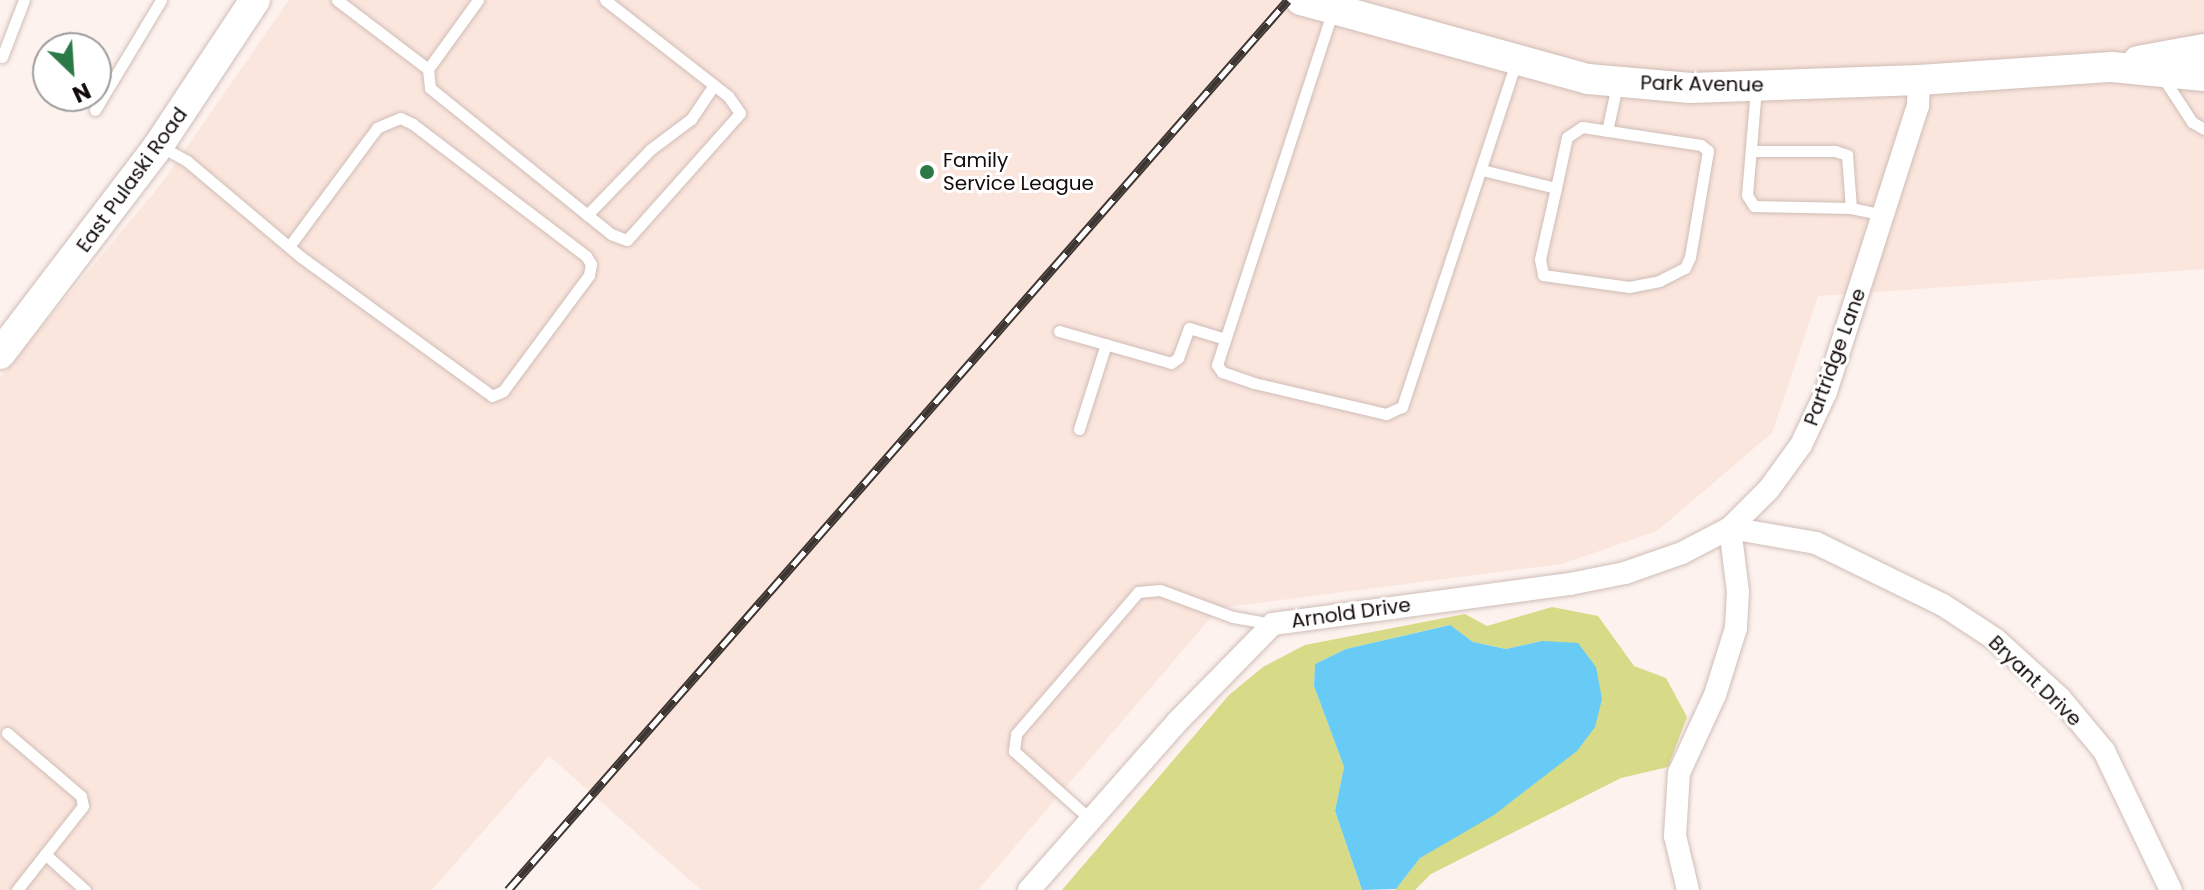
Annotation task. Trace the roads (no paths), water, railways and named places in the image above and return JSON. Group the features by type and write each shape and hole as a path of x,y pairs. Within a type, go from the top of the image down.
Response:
{"main road":[{"name":"East Pulaski Road","path":"0,354 159,145 255,0"},
{"name":"Park Avenue","path":"1301,0 1588,79 1691,88 1919,80 2112,67 2204,49"},
{"path":"2156,70 2204,62"},
{"name":"Park Avenue","path":"2112,67 2204,76"}],"street":[{"name":"Partridge Lane","path":"1730,528 1769,489 1801,445 1826,392 1918,106 1919,80"},
{"name":"Arnold Drive","path":"1029,890 1177,722 1273,624 1570,584 1625,573 1682,553 1730,528"},
{"path":"1688,890 1675,836 1679,773 1715,695 1736,628 1738,592 1730,528"},
{"name":"Bryant Drive","path":"1730,528 1816,543 1943,605 1995,639 2060,698 2104,751 2171,890"}],"lane":[{"path":"2,57 24,0"},
{"path":"112,82 161,0"},
{"path":"337,0 428,69"},
{"path":"478,0 428,69 430,88 611,234 627,240 740,113 714,85 605,0"},
{"path":"1333,9 1217,365 1222,372 1386,414 1395,413 1402,407 1517,61"},
{"path":"2156,70 2173,89 2192,122 2204,129"},
{"path":"1607,131 1618,81"},
{"path":"587,215 651,149 691,119 714,85"},
{"path":"1756,86 1747,195 1754,206 1851,208 1884,215"},
{"path":"159,145 187,161 301,257 492,396 503,391 589,275 591,264 586,256 413,124 400,118 377,128 290,245"},
{"path":"1582,127 1701,145 1708,151 1690,257 1685,268 1659,281 1629,287 1543,275 1540,259 1556,188 1567,137 1582,127"},
{"path":"1751,151 1835,151 1847,155 1851,171 1851,208"},
{"path":"1482,170 1556,188"},
{"path":"1059,331 1171,363 1178,358 1189,328 1225,339"},
{"path":"1079,429 1106,344"},
{"path":"1090,819 1014,751 1016,734 1138,592 1160,590 1233,617 1273,624"},
{"path":"7,733 81,796 83,806 17,890"},
{"path":"45,854 85,890"}],"water":[{"path":"1450,625 1473,642 1506,649 1542,641 1578,643 1596,667 1602,699 1595,727 1577,751 1494,815 1420,858 1396,889 1362,890 1335,811 1344,767 1314,686 1315,664 1346,649"}],"railway":[{"path":"508,890 1288,0"}],"place":[{"name":"Family Service League","path":"927,172"}]}
